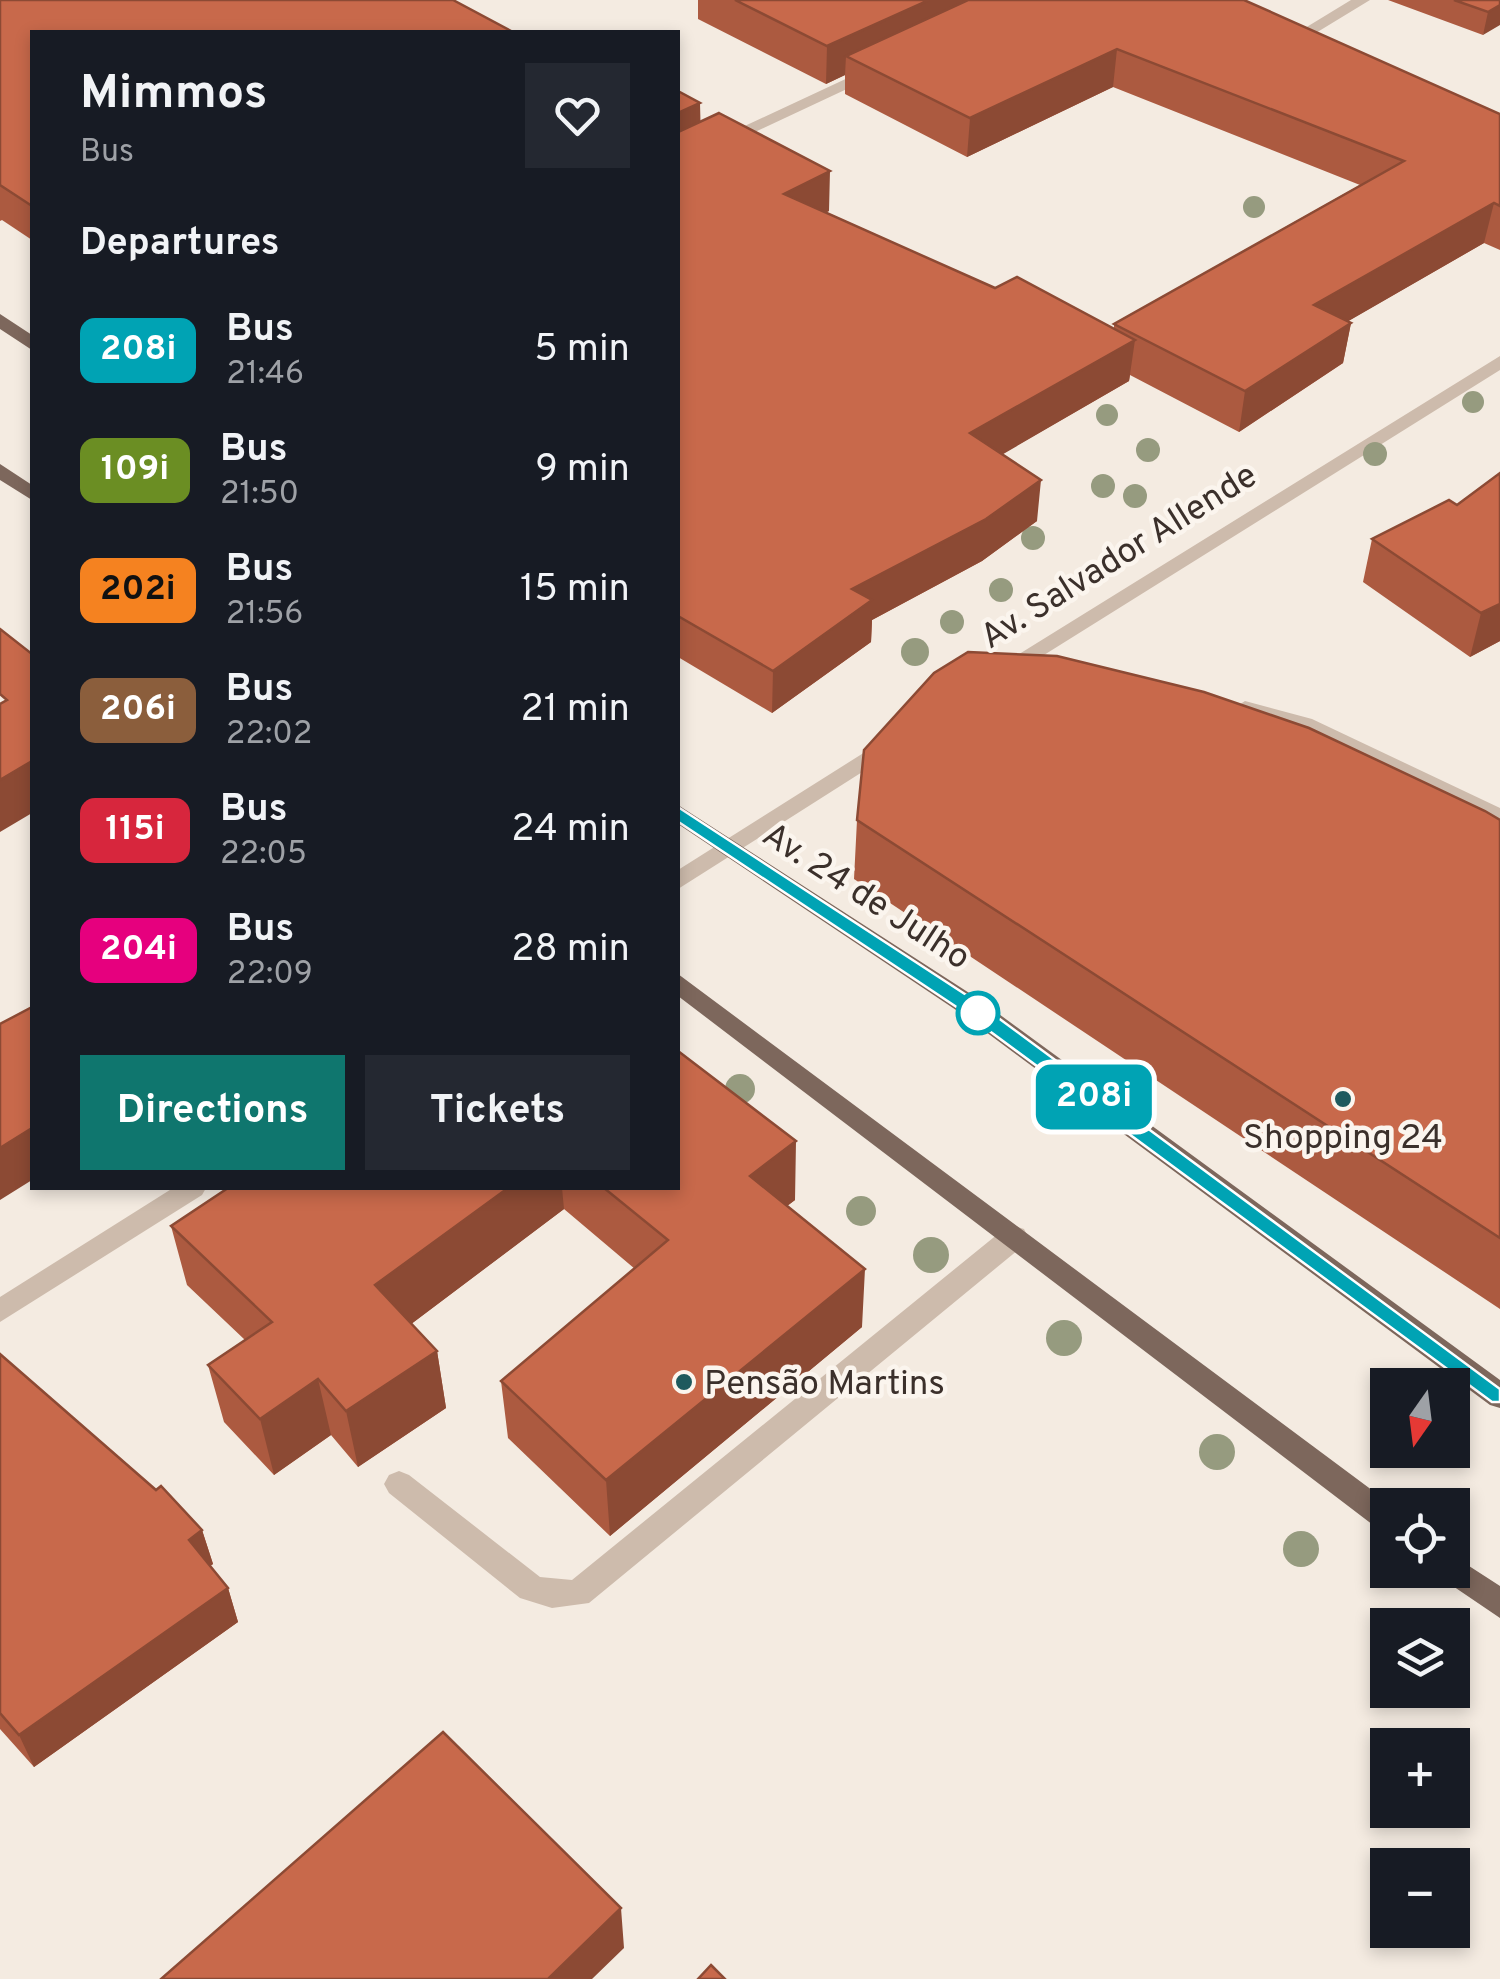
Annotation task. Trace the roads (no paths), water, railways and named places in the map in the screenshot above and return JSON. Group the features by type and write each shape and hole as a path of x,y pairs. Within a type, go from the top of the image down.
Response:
{"main road":[{"path":"0,320 30,342"},
{"path":"0,470 30,492"},
{"name":"Av. 24 de Julho","path":"680,814 728,850 968,1005 1500,1396"},
{"path":"680,985 1370,1505"},
{"path":"1470,1582 1500,1604"}],"street":[{"path":"1294,39 1362,0"},
{"path":"680,162 889,65"},
{"name":"Av. Salvador Allende","path":"1039,674 995,676 1500,362"},
{"path":"1218,701 1304,724 1500,818"},
{"path":"680,880 906,734"},
{"path":"0,1311 190,1190"},
{"path":"399,1484 530,1588 552,1594 578,1593 1014,1236"}],"place":[{"name":"Shopping 24","path":"1343,1099"},
{"name":"Pensão Martins","path":"684,1382"}]}
